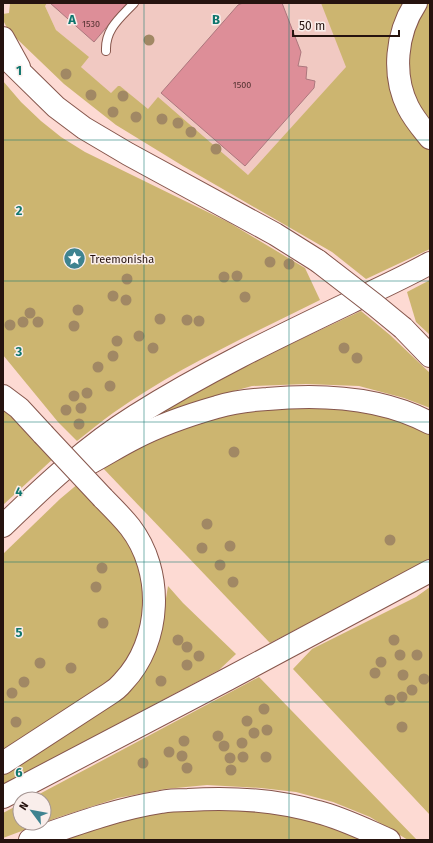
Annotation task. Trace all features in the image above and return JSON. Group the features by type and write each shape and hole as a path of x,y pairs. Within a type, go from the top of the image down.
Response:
{"highway":[{"path":"416,3 411,10 402,35 399,48 398,70 402,93 408,108 418,124 430,138"},
{"path":"3,38 24,76"},
{"path":"3,55 56,107 95,135 261,226 318,261 403,328 430,356"},
{"path":"3,526 38,492 91,448 134,416 191,383 262,345 430,264"},
{"path":"3,396 18,408 130,527 142,547 151,570 154,590 154,612 150,632 143,651 134,668 123,682 109,694 3,763"},
{"path":"38,492 136,438 179,419 218,406 254,400 290,397 328,397 363,401 395,409 430,423"},
{"path":"3,796 228,679 430,571"},
{"path":"30,840 92,818 162,801 234,798 272,802 318,812 356,825 389,840"}],"lane":[{"path":"106,51 105,42 108,34 134,3"}],"shaded area":[{"path":"10,3 47,3 45,6 56,30 89,57 81,67 111,93 118,86 120,86 148,109 158,97 248,175 346,67 321,3 406,3 392,72 430,148 430,249 366,279 332,252 183,166 116,125 64,84 15,37 3,20 3,14 9,13"},
{"path":"41,3 365,3 347,67 248,175 111,94 81,67 88,57 56,30 45,6"},
{"path":"425,3 430,3 430,127 413,99 406,55 417,15"},
{"path":"3,81 21,102 41,121 61,137 85,152 228,222 305,268 320,300 162,381 113,413 77,441 58,422 3,355"},
{"path":"430,280 430,335 416,322 407,292"},
{"path":"361,311 390,335 430,373 430,408 404,398 359,386 306,384 252,386 216,396 162,418 162,412 203,388 267,355"},
{"path":"3,405 55,457 3,505"},
{"path":"315,407 363,411 400,420 430,433 430,560 270,643 101,466 163,436 184,428 227,416 272,408"},
{"path":"79,483 123,533 138,559 147,603 136,648 109,683 3,755 3,554 60,499"},
{"path":"168,586 183,603 236,654 219,670 3,785 3,772 124,697 142,676 153,656 160,635"},
{"path":"430,587 430,815 293,669 312,649 416,597"},
{"path":"259,677 417,840 408,840 370,817 333,802 296,792 261,788 207,785 165,789 118,798 52,820 52,791 45,791"},
{"path":"227,807 265,811 295,817 319,823 365,840 60,840 126,817 175,809"},
{"path":"12,808 12,831 22,831 3,838 3,813"}],"building":[{"path":"50,3 127,3 94,42"},
{"path":"243,3 282,3 301,52 298,66 307,67 306,79 315,81 314,88 245,166 161,93 238,5"}],"place":[{"name":"Treemonisha","path":"75,259"}]}
